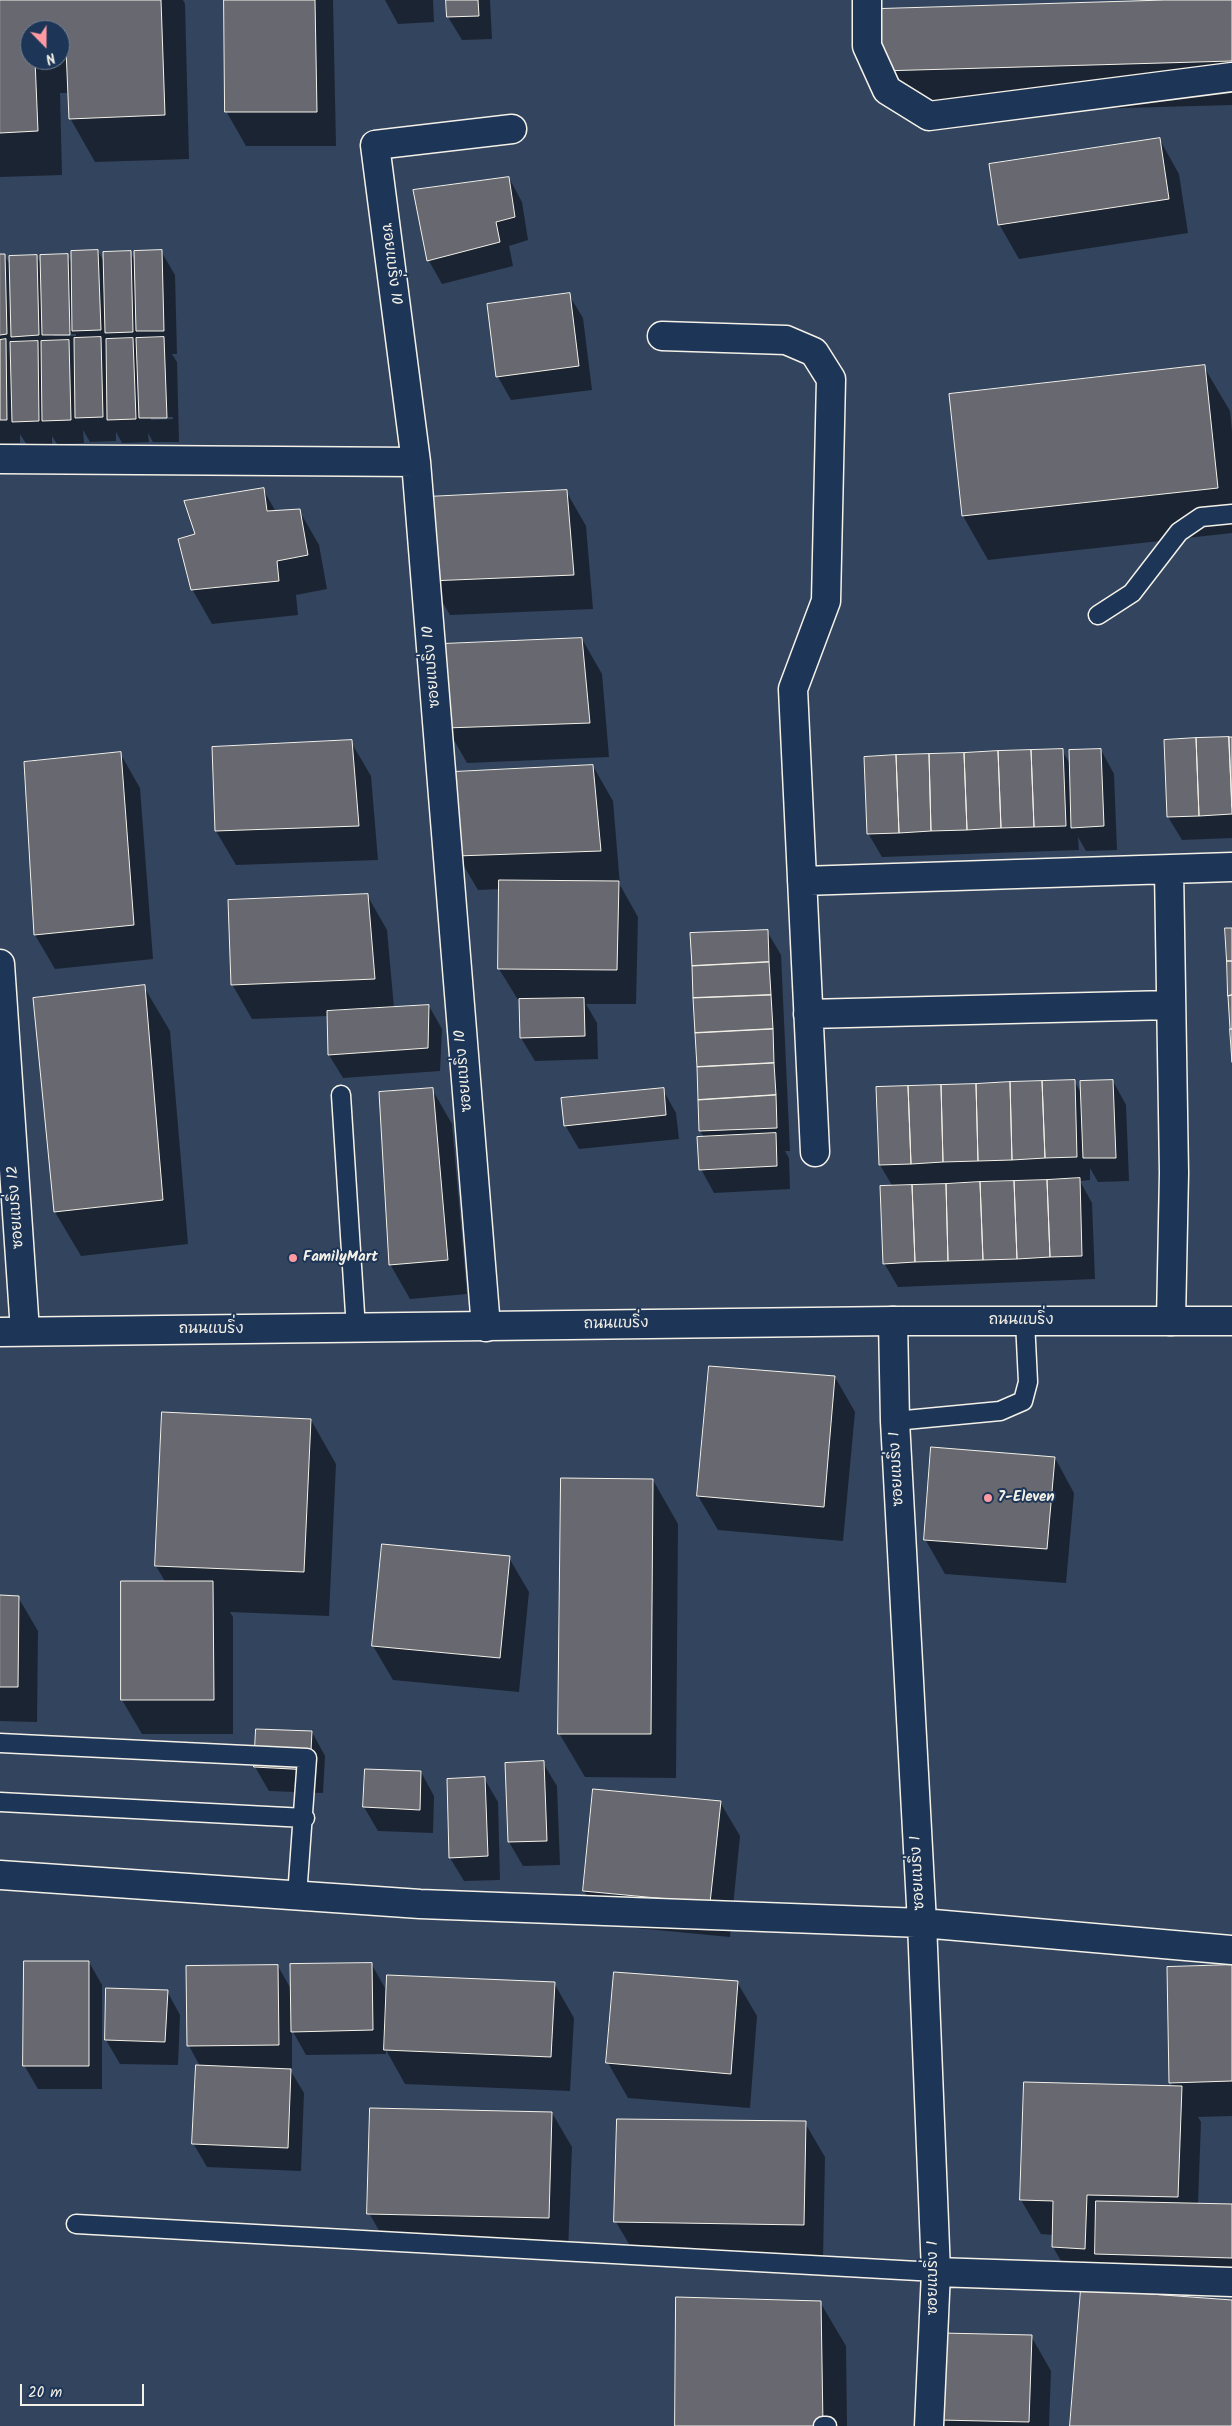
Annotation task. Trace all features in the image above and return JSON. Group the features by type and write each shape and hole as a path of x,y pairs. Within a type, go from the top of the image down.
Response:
{"street":[{"path":"867,0 867,46 887,90 929,116 1232,76"},
{"name":"ซอยแบริ่ง 10","path":"486,1328 416,462 375,145 512,129"},
{"path":"662,336 786,340 814,352 832,379 826,601 793,689 815,1152"},
{"path":"0,459 416,462"},
{"path":"802,881 1232,868"},
{"path":"1169,870 1174,1173 1171,1321"},
{"name":"ซอยแบริ่ง 12","path":"0,971 13,1332"},
{"path":"808,1014 1170,1005"},
{"name":"ถนนแบริ่ง","path":"13,1332 486,1328 893,1321 1232,1321"},
{"name":"ซอยแบริ่ง 1","path":"893,1321 895,1421 922,1924 936,2272 929,2426"},
{"path":"0,1875 420,1904 922,1924 1232,1950"},
{"path":"936,2272 1232,2282"}],"lane":[{"path":"1098,615 1132,593 1179,532 1201,517 1232,514"},
{"path":"341,1095 356,1329"},
{"path":"895,1421 1000,1411 1023,1402 1028,1382 1026,1321"},
{"path":"0,1743 307,1758 305,1818 297,1896"},
{"path":"0,1802 305,1818"},
{"path":"76,2224 936,2272"}],"building":[{"path":"0,0 161,0 165,115 69,119 67,70 70,70 70,20 20,20 20,70 35,70 38,131 0,133"},
{"path":"224,0 315,0 317,112 225,112"},
{"path":"446,0 478,0 479,16 447,17"},
{"path":"1165,0 1232,0 1232,61 880,71 879,9"},
{"path":"1160,138 1169,199 998,225 989,164"},
{"path":"509,177 515,217 496,222 500,242 427,261 413,190"},
{"path":"98,250 101,330 72,331 71,251"},
{"path":"162,250 164,331 136,331 134,251"},
{"path":"131,251 133,332 105,333 103,252"},
{"path":"0,254 5,254 7,334 0,335"},
{"path":"68,254 70,335 42,335 40,255"},
{"path":"37,255 39,335 11,337 9,256"},
{"path":"570,293 579,366 496,377 487,304"},
{"path":"101,337 103,417 75,418 74,338"},
{"path":"164,337 167,418 139,418 136,338"},
{"path":"133,338 136,419 107,420 106,339"},
{"path":"6,339 7,420 0,420 0,340"},
{"path":"69,340 71,420 42,421 41,341"},
{"path":"38,341 39,421 12,422 10,342"},
{"path":"1205,365 1218,488 962,516 949,394"},
{"path":"264,488 267,511 300,509 308,555 277,561 279,581 191,590 178,539 195,534 184,501"},
{"path":"567,490 574,575 429,581 426,497"},
{"path":"582,638 590,723 445,728 442,644"},
{"path":"1229,737 1232,737 1232,807"},
{"path":"1229,737 1232,814 1199,816 1196,738"},
{"path":"1196,738 1199,816 1167,817 1164,740"},
{"path":"352,740 359,826 215,831 212,747"},
{"path":"1063,749 1066,826 1034,827 1031,750"},
{"path":"1101,749 1104,826 1071,828 1069,750"},
{"path":"1031,750 1034,827 1001,828 998,751"},
{"path":"998,751 1001,828 967,830 964,753"},
{"path":"121,752 134,925 34,935 24,762"},
{"path":"964,753 967,830 931,831 929,754"},
{"path":"929,754 931,831 899,833 896,755"},
{"path":"896,755 899,833 867,834 864,757"},
{"path":"593,765 601,851 456,856 453,772"},
{"path":"499,880 619,881 617,970 498,969"},
{"path":"368,894 375,979 231,985 228,900"},
{"path":"1225,928 1232,928 1232,961 1227,961"},
{"path":"768,930 769,962 692,966 690,933"},
{"path":"1227,961 1232,961 1232,995 1228,996"},
{"path":"769,962 771,995 693,998 692,966"},
{"path":"145,985 163,1200 54,1212 33,998"},
{"path":"771,995 773,1029 695,1033 693,998"},
{"path":"1232,995 1232,1029 1230,1029 1228,996"},
{"path":"584,998 585,1036 520,1038 519,999"},
{"path":"429,1005 428,1048 328,1055 327,1011"},
{"path":"773,1029 774,1063 697,1067 695,1033"},
{"path":"1230,1029 1232,1029 1232,1062"},
{"path":"774,1063 776,1095 698,1100 697,1067"},
{"path":"1075,1080 1077,1157 1045,1158 1042,1081"},
{"path":"1113,1080 1116,1158 1083,1158 1080,1081"},
{"path":"1042,1081 1045,1158 1012,1160 1010,1082"},
{"path":"1010,1082 1012,1160 978,1161 976,1084"},
{"path":"976,1084 978,1161 943,1162 941,1085"},
{"path":"941,1085 943,1162 911,1164 908,1086"},
{"path":"908,1086 911,1164 879,1165 876,1087"},
{"path":"433,1088 448,1260 389,1265 379,1092"},
{"path":"664,1088 666,1115 564,1126 561,1098"},
{"path":"776,1095 777,1128 699,1131 698,1100"},
{"path":"776,1133 777,1166 699,1170 697,1137"},
{"path":"1080,1178 1082,1256 1050,1257 1047,1180"},
{"path":"1047,1180 1050,1257 1017,1259 1014,1181"},
{"path":"1014,1181 1017,1259 983,1260 980,1182"},
{"path":"980,1182 983,1260 948,1261 946,1184"},
{"path":"946,1184 948,1261 915,1262 912,1185"},
{"path":"912,1185 915,1262 883,1264 880,1186"},
{"path":"709,1366 835,1376 824,1507 697,1496"},
{"path":"162,1412 311,1419 304,1572 155,1566"},
{"path":"931,1447 1055,1457 1047,1549 924,1540"},
{"path":"561,1478 653,1479 651,1734 558,1734"},
{"path":"382,1544 510,1556 500,1658 372,1646"},
{"path":"121,1581 213,1581 214,1700 121,1700"},
{"path":"0,1595 19,1596 18,1687 0,1687"},
{"path":"256,1729 312,1731 310,1770 254,1767"},
{"path":"544,1761 547,1841 508,1842 505,1763"},
{"path":"365,1769 421,1771 420,1810 363,1807"},
{"path":"485,1777 488,1856 449,1858 447,1779"},
{"path":"593,1789 721,1801 710,1903 583,1891"},
{"path":"24,1961 89,1961 89,2066 23,2066"},
{"path":"372,1963 373,2030 291,2032 290,1964"},
{"path":"278,1965 279,2045 187,2046 186,1966"},
{"path":"1232,1965 1232,2081 1169,2083 1167,1967"},
{"path":"614,1972 738,1981 731,2074 606,2063"},
{"path":"387,1975 555,1982 551,2057 384,2050"},
{"path":"106,1988 168,1990 165,2042 105,2040"},
{"path":"196,2065 291,2069 288,2148 192,2144"},
{"path":"1024,2082 1182,2086 1178,2197 1087,2195 1085,2249 1052,2247 1053,2201 1020,2200"},
{"path":"370,2108 552,2112 549,2218 367,2214"},
{"path":"617,2119 806,2121 804,2225 614,2222"},
{"path":"1096,2201 1232,2204 1232,2258 1095,2254"},
{"path":"1081,2289 1232,2300 1232,2426 1070,2426"},
{"path":"676,2297 821,2301 823,2426 675,2426"},
{"path":"941,2333 1032,2335 1029,2422 939,2420"}],"place":[{"name":"FamilyMart","path":"293,1258"},
{"name":"7-Eleven","path":"988,1498"}]}
